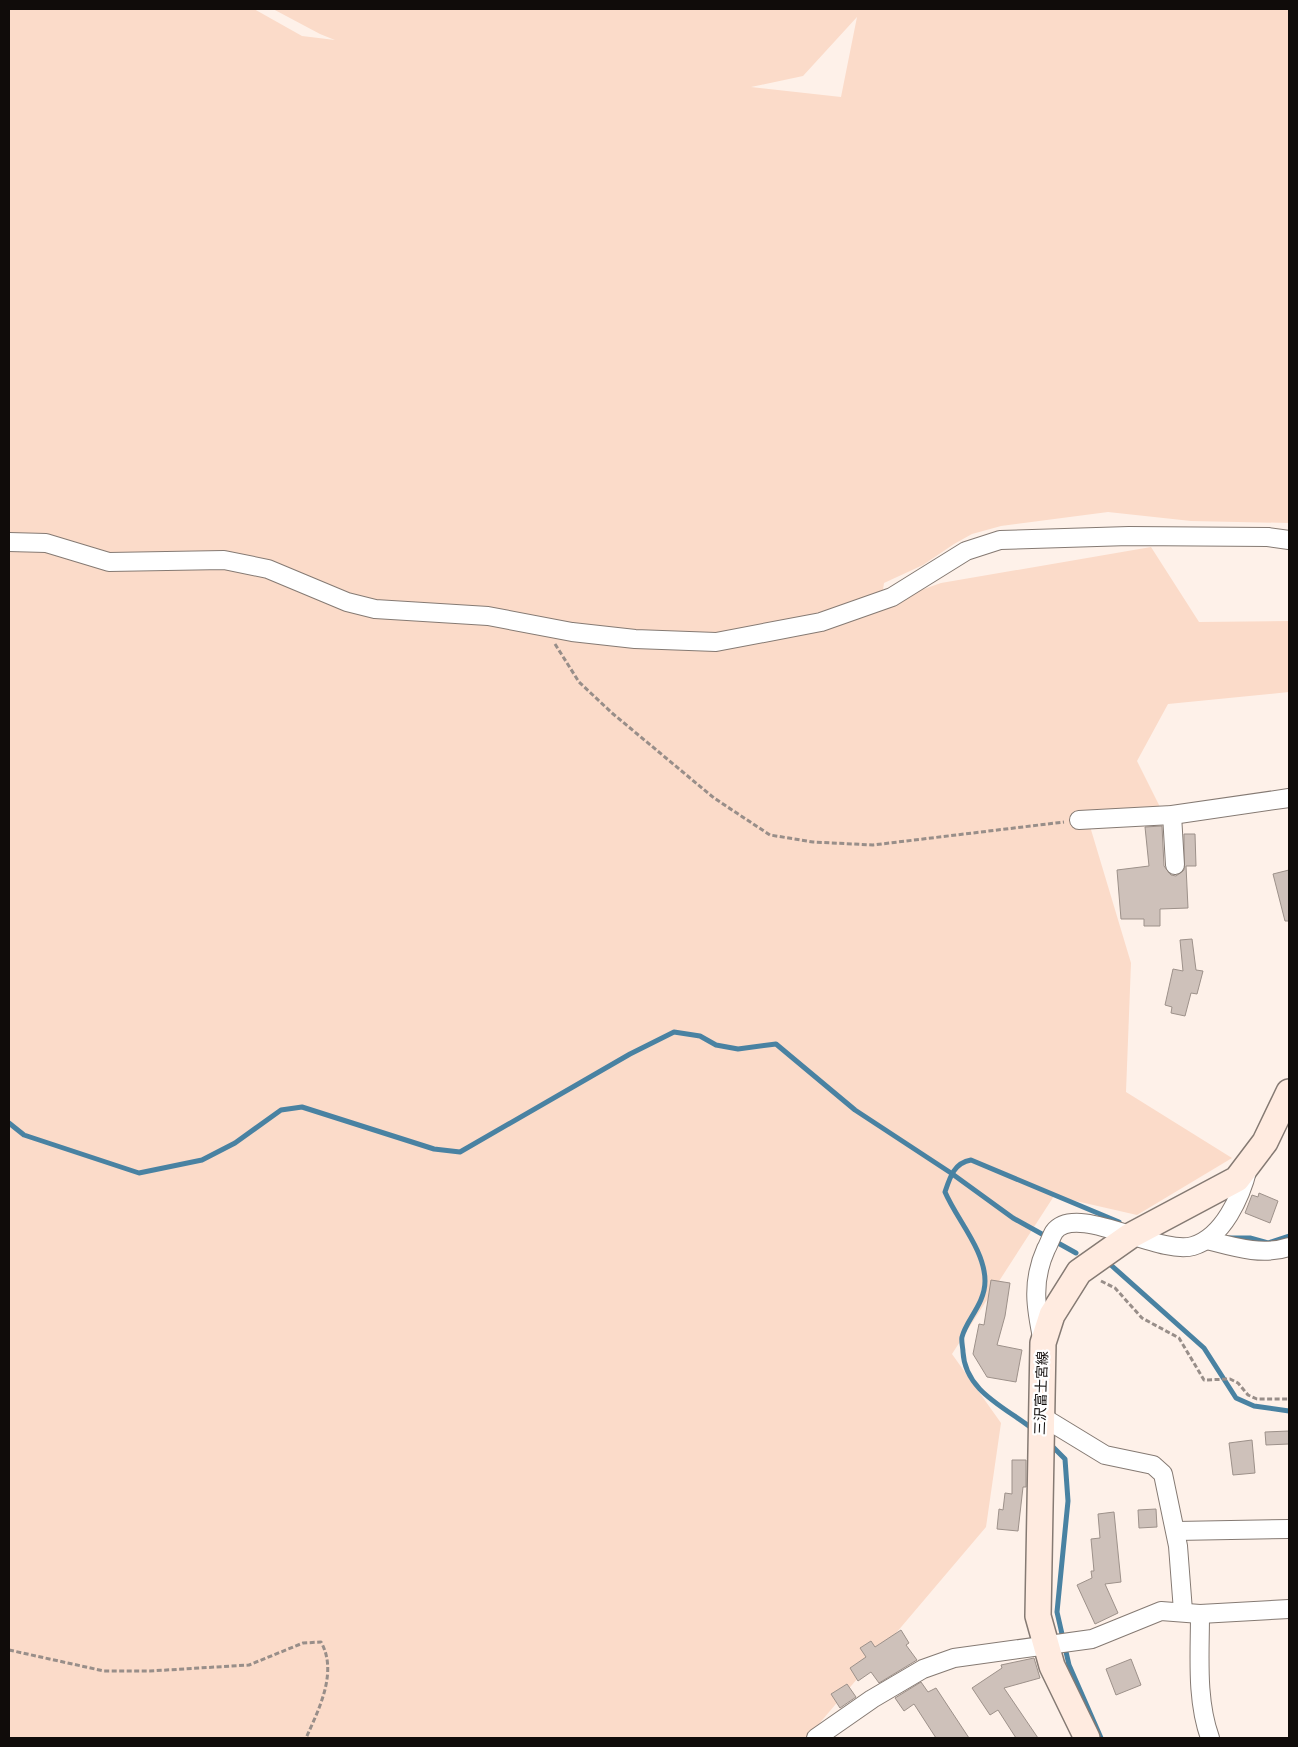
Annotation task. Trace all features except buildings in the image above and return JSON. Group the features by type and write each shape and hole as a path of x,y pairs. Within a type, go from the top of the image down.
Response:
{"main road":[{"name":"三沢富士宮線","path":"1087,1738 1052,1666 1049,1646 1038,1616 1043,1343 1052,1315 1079,1272 1130,1236 1236,1179 1249,1165 1265,1142 1289,1092"}],"street":[{"path":"9,542 46,544 109,562 224,560 268,569 347,602 375,609 488,616 544,627 634,639 716,642 821,622 892,597 966,551 1000,540 1129,536 1268,537 1289,540"},
{"path":"1080,820 1172,816 1289,798"},
{"path":"1172,816 1175,866"},
{"path":"1043,1343 1035,1306 1036,1284 1046,1250 1055,1231 1071,1222 1098,1226 1174,1247 1191,1246 1207,1240 1234,1205 1243,1189 1249,1165"},
{"path":"1207,1240 1246,1250 1277,1251 1289,1247"},
{"path":"1041,1428 1105,1455 1153,1465 1163,1474 1192,1612 1200,1694 1205,1723 1210,1738"},
{"path":"1176,1531 1289,1529"},
{"path":"816,1738 872,1699 923,1669 954,1658 1103,1637 1144,1616 1161,1611 1289,1609"}],"path":[{"path":"544,627 579,682 612,713 714,798 770,835 813,842 873,845 1080,820"},
{"path":"1094,1286 1099,1280 1116,1288 1142,1318 1179,1338 1204,1380 1230,1379 1257,1399 1289,1399"},
{"path":"9,1650 104,1671 150,1671 248,1665 303,1643 321,1642 328,1654 328,1682 306,1738"}],"shaded area":[{"path":"9,9 254,9 302,36 335,40 273,9 1289,9 1289,523 1191,521 1108,512 1001,526 972,534 923,565 884,583 881,604 941,583 1151,547 1199,622 1289,621 1289,692 1168,704 1137,761 1162,811 1086,813 1131,963 1126,1092 1232,1158 1137,1215 1054,1196 952,1354 1001,1423 986,1527 807,1738 9,1738","holes":["857,17 841,97 751,87 803,76"]}],"waterway":[{"path":"9,1123 24,1135 139,1173 202,1160 235,1143 281,1110 302,1107 434,1149 460,1152 630,1054 674,1032 700,1036 716,1045 738,1049 776,1044 855,1110 951,1173 1013,1218 1076,1253"},
{"path":"1034,1430 989,1398 971,1378 966,1366 962,1337 982,1297 985,1281 984,1269 970,1235 945,1192 949,1181 960,1164 971,1160 1119,1222"},
{"path":"1229,1238 1250,1238 1268,1243 1289,1236"},
{"path":"1112,1266 1204,1348 1236,1398 1254,1406 1289,1411"},
{"path":"1050,1444 1065,1459 1068,1501 1057,1612 1069,1665 1101,1738"}]}
